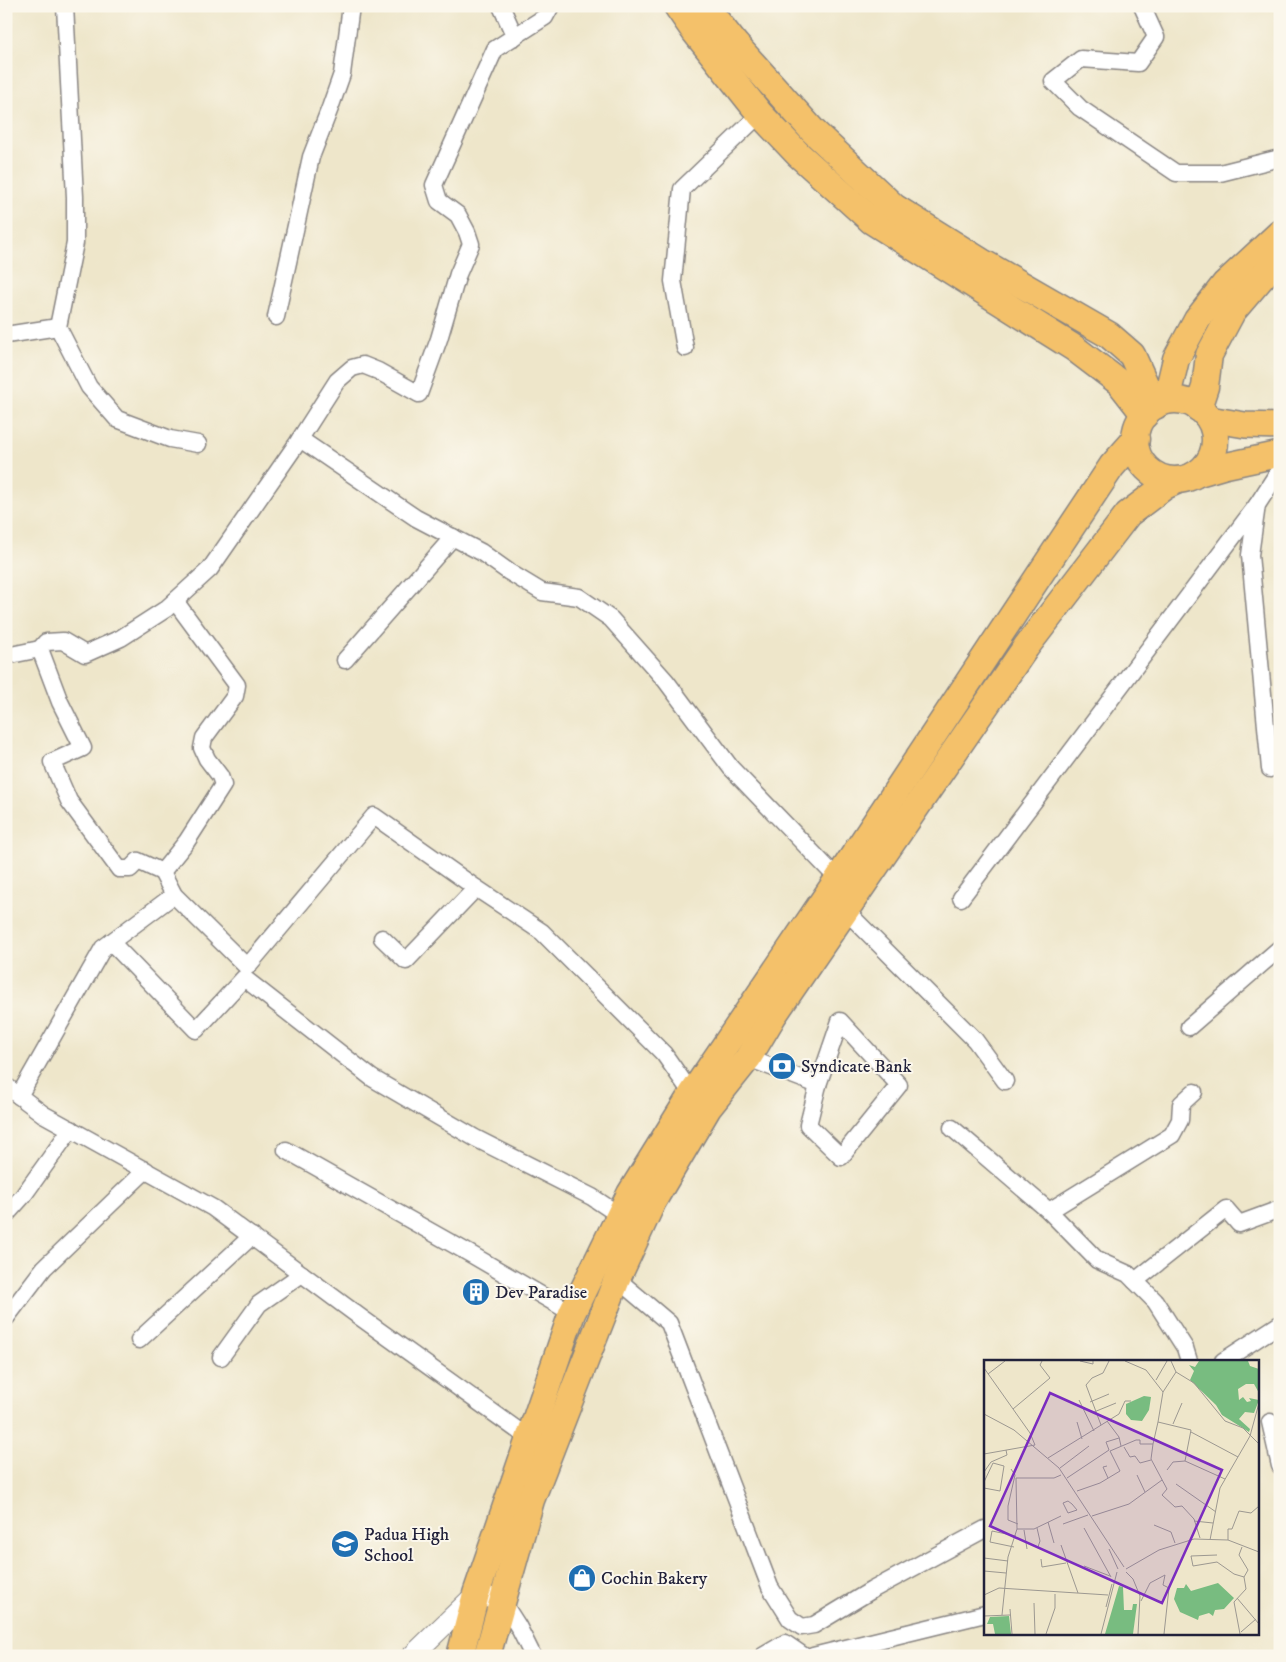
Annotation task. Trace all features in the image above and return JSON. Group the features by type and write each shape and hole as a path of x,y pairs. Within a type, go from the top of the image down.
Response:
{"highway":[{"path":"677,6 695,32 760,114 798,154 872,221 1074,348 1155,407"},
{"path":"708,7 736,45 813,131 894,207 982,262 1109,335 1132,355 1155,407"},
{"path":"1187,477 1165,478 1153,473 1144,464 1138,452 1136,439 1138,426 1155,407 1176,359 1197,320 1225,284 1280,234"},
{"path":"1203,414 1209,355 1232,312 1280,256"},
{"path":"487,1656 531,1500 617,1279 653,1201 702,1117 748,1058 773,1016 1026,647 1128,514 1166,486 1206,466 1212,456 1215,443 1214,431 1203,414 1191,403 1179,400 1155,407"},
{"path":"460,1656 476,1594 572,1313 630,1194 692,1094 838,879 1096,489 1112,466 1136,439"}],"main road":[{"path":"1203,414 1245,426 1280,426"},
{"path":"1187,477 1224,466 1274,465"}],"street":[{"path":"64,6 75,197 75,243 58,327 89,387 117,419 170,439 198,444"},
{"path":"276,317 311,157 342,74 351,6"},
{"path":"501,6 516,37"},
{"path":"6,656 40,649 46,642 63,640 85,654 121,638 166,609 210,569 337,382 352,368 362,365 378,371 418,394 439,339 458,274 471,244 458,215 440,201 434,185 496,49 545,17 551,6"},
{"path":"1142,6 1156,37 1138,64 1082,59 1054,81 1080,108 1176,173 1220,173 1280,158"},
{"path":"685,348 674,281 682,189 760,114"},
{"path":"6,335 58,327"},
{"path":"300,439 416,518 481,552 542,592 578,597 611,619 666,682 731,768 838,879"},
{"path":"1270,769 1250,555 1258,505 1274,465"},
{"path":"962,898 1258,505"},
{"path":"345,660 453,537"},
{"path":"162,872 187,840 223,785 220,776 207,759 202,748 204,738 235,696 237,685 175,601"},
{"path":"40,649 60,702 83,748 52,762 70,801 118,870 130,869 138,861 162,872 174,895 247,967 374,816 542,932 664,1054 692,1094"},
{"path":"382,938 406,962 476,888"},
{"path":"174,895 103,948 13,1091 43,1114 214,1208 360,1317 530,1439"},
{"path":"845,910 975,1040 1005,1081"},
{"path":"111,942 196,1030 244,978 372,1078 475,1138 592,1197 619,1215"},
{"path":"1189,1027 1280,948"},
{"path":"840,1021 899,1085 841,1157 808,1125 818,1085 840,1021"},
{"path":"748,1058 818,1085"},
{"path":"1049,1211 1172,1135 1180,1120 1181,1104 1194,1092"},
{"path":"952,1128 1049,1211 1097,1260 1128,1274 1136,1281 1155,1301 1185,1348 1189,1360"},
{"path":"6,1215 23,1196 71,1129"},
{"path":"286,1150 572,1313"},
{"path":"6,1318 44,1268 146,1170"},
{"path":"1136,1281 1226,1209 1239,1224 1280,1209"},
{"path":"139,1340 252,1236"},
{"path":"221,1357 260,1304 302,1274"},
{"path":"617,1279 669,1323 770,1587 790,1619 802,1627 814,1625 872,1590 984,1529"},
{"path":"1225,1360 1280,1324"},
{"path":"1269,1422 1280,1466"},
{"path":"412,1656 476,1594 502,1600 533,1656"},
{"path":"813,1656 984,1614"},
{"path":"763,1656 785,1643 804,1656"}],"place":[{"name":"Syndicate Bank","path":"782,1066"},
{"name":"Dev Paradise","path":"476,1292"},
{"name":"Padua High School","path":"345,1544"},
{"name":"Cochin Bakery","path":"582,1578"}]}
